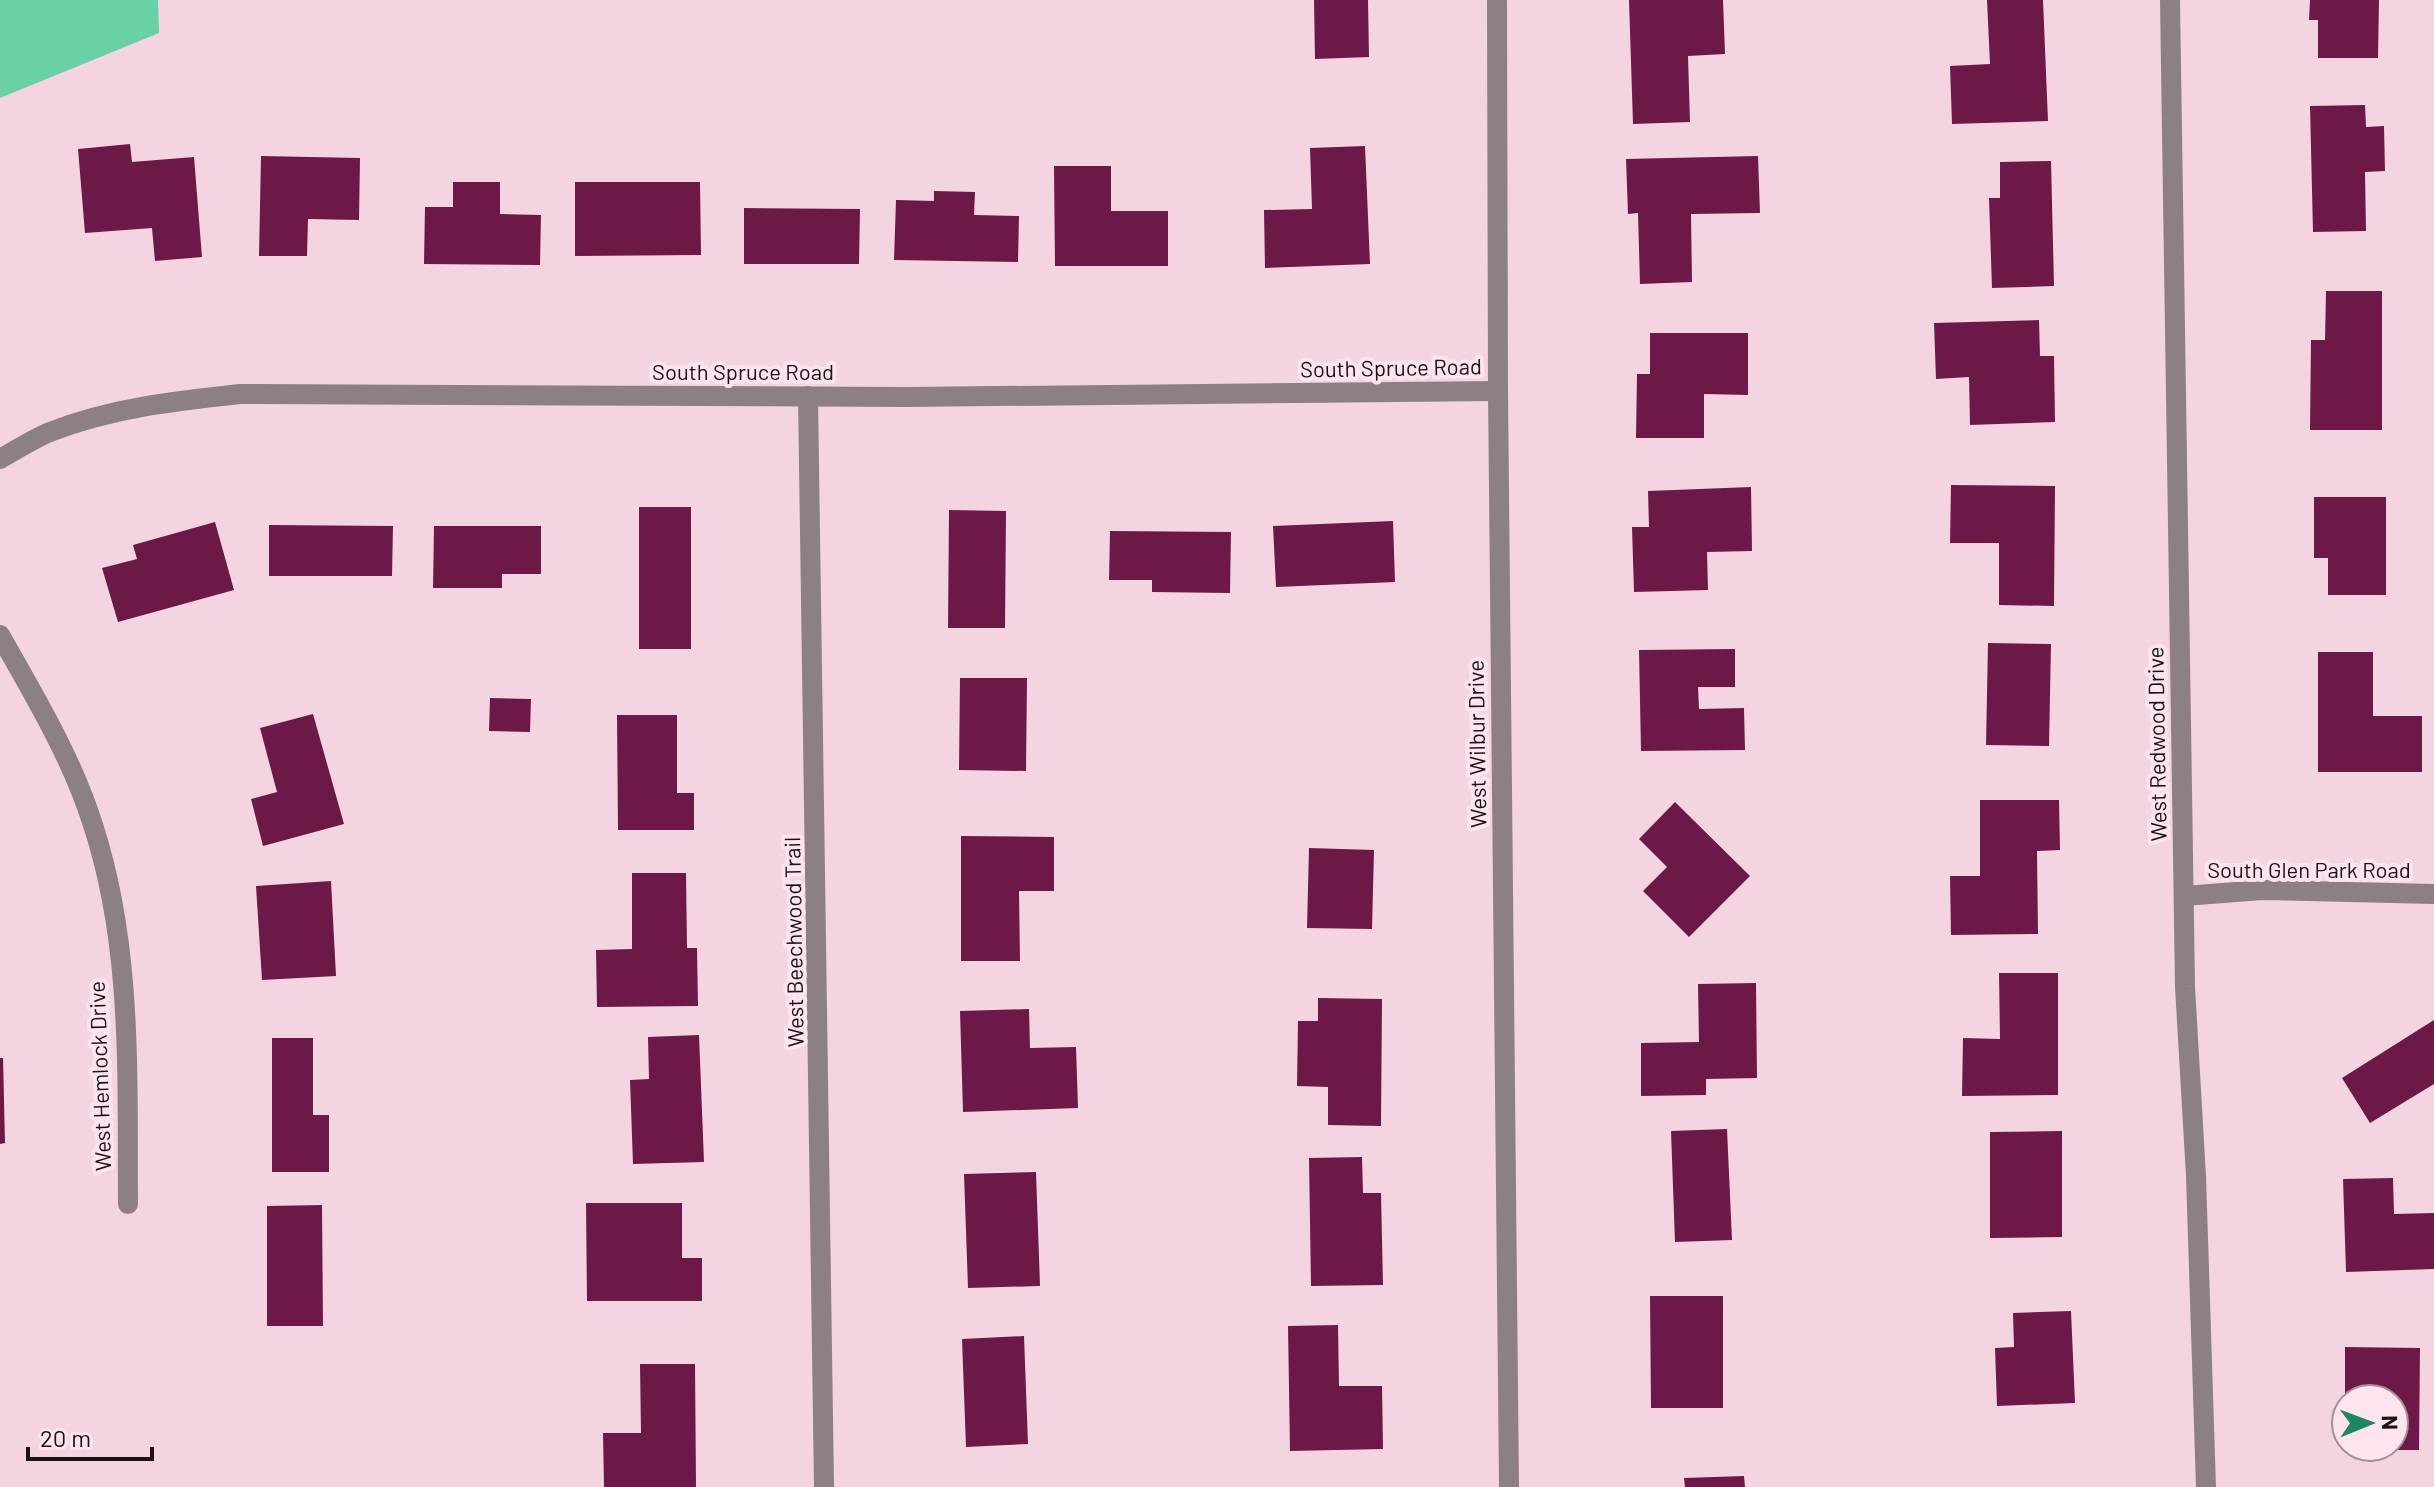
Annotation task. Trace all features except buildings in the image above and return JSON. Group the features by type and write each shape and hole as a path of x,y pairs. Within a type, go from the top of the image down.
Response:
{"street":[{"name":"West Wilbur Drive","path":"1497,0 1509,1487"},
{"name":"West Redwood Drive","path":"2170,0 2184,896 2206,1487"},
{"name":"South Spruce Road","path":"0,459 46,434 78,422 151,403 240,394 938,397 1498,391"},
{"name":"West Beechwood Trail","path":"808,396 817,845 824,1487"},
{"name":"West Hemlock Drive","path":"0,635 73,770 94,826 112,896 126,1023 128,1204"},
{"name":"South Glen Park Road","path":"2184,896 2262,890 2434,894"}],"green space":[{"path":"0,0 158,0 159,33 0,98"}]}
